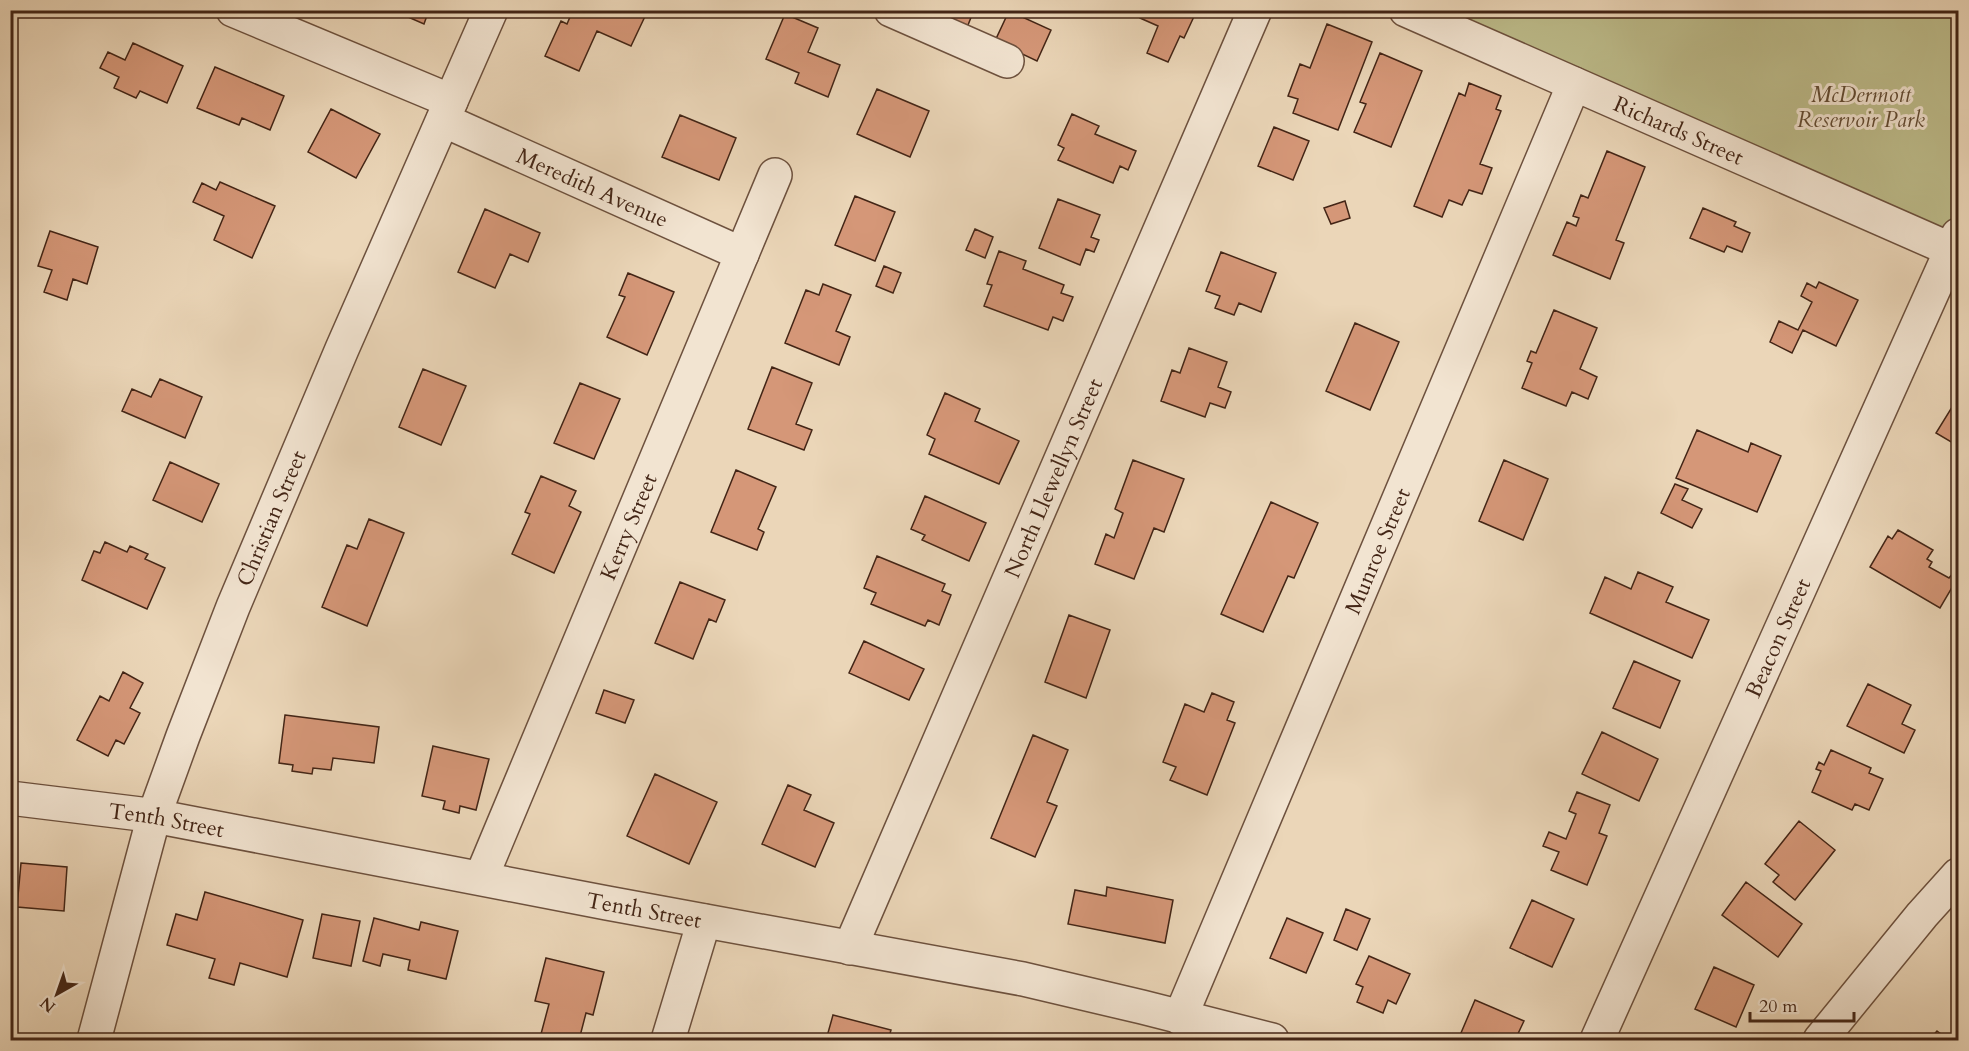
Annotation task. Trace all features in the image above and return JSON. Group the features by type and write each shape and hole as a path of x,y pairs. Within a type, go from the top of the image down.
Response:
{"street":[{"name":"Meredith Avenue","path":"232,10 447,110 742,254"},
{"name":"Christian Street","path":"94,1041 154,816 233,607 342,349 491,10"},
{"path":"891,10 1007,61"},
{"name":"North Llewellyn Street","path":"850,948 1255,10"},
{"name":"Richards Street","path":"1406,10 1574,84 1955,243"},
{"name":"Munroe Street","path":"1180,1017 1574,84"},
{"name":"Kerry Street","path":"481,878 775,175"},
{"name":"Beacon Street","path":"1597,1041 1955,243"},
{"name":"Tenth Street","path":"10,798 154,816 1023,980 1180,1017 1217,1034 1272,1041"},
{"path":"1820,1041 1922,915 1959,875"},
{"path":"668,1041 704,921"}],"green space":[{"name":"McDermott Reservoir Park","path":"1406,11 1958,11 1958,236"}],"building":[{"path":"392,10 429,10 424,24"},
{"path":"573,10 648,10 631,46 597,31 579,71 545,56 561,21 567,24"},
{"path":"951,10 974,10 966,30 946,21"},
{"path":"1143,10 1197,10 1184,38 1180,36 1168,62 1147,53 1158,26 1140,18"},
{"path":"1009,11 1051,30 1037,61 995,41"},
{"path":"785,14 818,28 808,52 840,65 828,97 795,83 799,73 766,59"},
{"path":"1327,24 1372,42 1338,130 1293,113 1298,99 1288,96 1300,64 1310,68"},
{"path":"133,43 183,66 167,103 140,91 136,98 114,88 119,77 100,68 108,52 125,60"},
{"path":"1380,53 1422,71 1391,147 1354,132 1366,104 1360,102"},
{"path":"215,67 284,96 270,130 242,118 239,125 197,108"},
{"path":"1469,83 1501,96 1496,109 1501,111 1480,164 1492,168 1482,194 1469,190 1462,205 1449,200 1442,217 1414,206 1459,93 1465,96"},
{"path":"877,89 929,111 910,157 857,134"},
{"path":"331,109 380,134 356,178 308,152"},
{"path":"1072,114 1099,126 1095,134 1136,151 1128,170 1120,166 1113,183 1058,160 1064,148 1058,145"},
{"path":"680,115 736,138 719,180 662,157"},
{"path":"1274,127 1309,141 1293,180 1258,166"},
{"path":"1607,151 1645,167 1616,240 1624,243 1610,279 1553,255 1567,222 1576,226 1579,218 1573,216 1581,195 1588,198"},
{"path":"220,182 275,206 252,258 214,240 224,216 193,202 202,183 216,190"},
{"path":"855,196 895,212 875,261 835,245"},
{"path":"1058,199 1100,215 1091,237 1099,240 1094,252 1086,249 1080,265 1039,248"},
{"path":"1345,201 1350,218 1331,224 1324,208"},
{"path":"1703,208 1736,222 1734,226 1750,233 1742,252 1727,246 1724,252 1690,238"},
{"path":"485,209 540,233 528,262 510,254 495,288 458,272"},
{"path":"975,229 993,237 985,258 966,250"},
{"path":"50,231 98,247 87,284 73,279 67,300 44,292 52,270 38,266"},
{"path":"999,251 1026,261 1023,269 1064,285 1061,293 1073,297 1063,321 1053,317 1048,330 984,306 992,285 987,284"},
{"path":"1221,252 1276,273 1261,312 1239,303 1234,315 1215,308 1220,296 1206,291"},
{"path":"884,266 901,273 893,293 876,286"},
{"path":"628,273 674,292 647,355 607,337 625,297 619,295"},
{"path":"1819,282 1858,300 1836,346 1803,330 1792,353 1770,342 1779,321 1798,330 1812,302 1801,296 1807,283 1816,288"},
{"path":"823,284 851,295 836,331 850,337 839,365 785,343 806,290 819,295"},
{"path":"1554,310 1597,328 1580,369 1597,377 1588,399 1572,392 1566,406 1522,388 1532,363 1527,361 1531,351 1536,353"},
{"path":"1355,323 1399,342 1370,410 1326,391"},
{"path":"1189,348 1227,362 1218,387 1231,392 1225,408 1210,403 1205,417 1161,401 1172,370 1180,373"},
{"path":"772,367 812,383 796,424 812,430 804,450 748,429"},
{"path":"423,369 466,386 441,445 399,427"},
{"path":"160,379 202,397 185,438 122,411 132,389 151,397"},
{"path":"580,383 620,399 594,459 554,443"},
{"path":"945,393 980,409 975,421 1019,441 999,484 929,454 935,439 927,435"},
{"path":"1957,399 1958,401 1958,446 1936,433"},
{"path":"1697,430 1748,452 1751,443 1781,456 1757,512 1676,478"},
{"path":"1133,460 1184,479 1164,532 1154,528 1134,579 1095,564 1106,534 1114,538 1123,513 1115,509"},
{"path":"1504,460 1548,479 1523,540 1479,521"},
{"path":"170,462 219,484 202,522 153,500"},
{"path":"736,470 776,487 758,529 764,532 757,550 711,532"},
{"path":"541,476 576,491 569,506 581,512 554,573 512,554 530,514 525,512"},
{"path":"1675,484 1688,489 1682,500 1702,509 1692,528 1661,513"},
{"path":"925,496 986,523 969,561 922,540 925,535 911,529"},
{"path":"1271,502 1318,523 1294,578 1288,576 1263,632 1221,614"},
{"path":"369,519 404,533 367,626 322,607 347,545 357,549"},
{"path":"1898,530 1933,550 1927,559 1932,562 1929,567 1949,578 1958,567 1958,587 1954,584 1940,608 1870,567 1888,536 1892,539"},
{"path":"105,542 127,552 130,546 148,554 145,559 165,568 147,609 82,580 94,551 100,553"},
{"path":"877,556 945,584 942,591 951,595 939,625 928,620 925,626 871,604 876,593 864,588"},
{"path":"1638,572 1673,587 1666,602 1709,620 1692,658 1590,613 1605,577 1631,589"},
{"path":"680,582 725,600 716,622 709,619 693,659 655,643"},
{"path":"1069,615 1110,630 1086,698 1045,682"},
{"path":"864,641 924,669 909,700 849,673"},
{"path":"1634,661 1680,681 1660,728 1613,708"},
{"path":"123,672 143,683 130,708 140,713 124,744 116,740 108,756 77,740 100,696 109,701"},
{"path":"1868,684 1911,705 1902,724 1915,730 1904,753 1847,726"},
{"path":"604,690 634,700 625,723 596,713"},
{"path":"1212,693 1234,702 1227,720 1235,723 1207,795 1170,780 1176,767 1163,762 1185,704 1204,712"},
{"path":"285,715 379,727 374,763 333,758 331,770 313,768 312,774 292,771 293,765 279,763"},
{"path":"1602,732 1658,759 1639,801 1582,774"},
{"path":"1033,735 1068,750 1047,802 1057,806 1035,857 991,838"},
{"path":"433,746 489,759 476,810 460,806 459,813 443,809 445,801 422,796"},
{"path":"1831,750 1871,768 1869,773 1883,779 1869,810 1855,804 1852,810 1812,792 1821,771 1816,769 1819,762 1824,765"},
{"path":"655,774 717,802 689,864 627,836"},
{"path":"788,785 811,795 804,810 834,823 815,867 762,844"},
{"path":"1577,792 1610,805 1599,833 1607,836 1587,885 1551,870 1559,852 1543,846 1549,832 1566,839 1576,814 1569,811"},
{"path":"1799,821 1835,850 1795,900 1773,882 1779,875 1765,864"},
{"path":"21,863 67,867 64,911 17,907"},
{"path":"1746,882 1802,924 1778,957 1722,915"},
{"path":"1107,887 1173,900 1165,943 1068,924 1075,890 1106,896"},
{"path":"205,892 303,920 287,977 240,963 234,985 209,978 215,959 167,945 176,914 197,920"},
{"path":"1532,900 1574,919 1552,967 1510,948"},
{"path":"1346,909 1370,919 1357,950 1334,940"},
{"path":"322,914 360,921 351,966 313,958"},
{"path":"374,918 419,930 421,922 458,931 446,979 408,970 410,960 383,954 380,966 363,961"},
{"path":"1287,918 1323,933 1306,973 1270,958"},
{"path":"1369,956 1410,974 1396,1004 1388,1000 1383,1013 1357,1002 1363,987 1356,984"},
{"path":"546,958 604,972 593,1015 586,1013 579,1040 566,1040 541,1034 549,1004 535,1001"},
{"path":"1714,967 1754,985 1736,1027 1695,1009"},
{"path":"1475,1000 1524,1021 1515,1040 1458,1040"},
{"path":"833,1015 891,1030 888,1040 826,1040"},
{"path":"1937,1031 1949,1040 1929,1040"}]}
